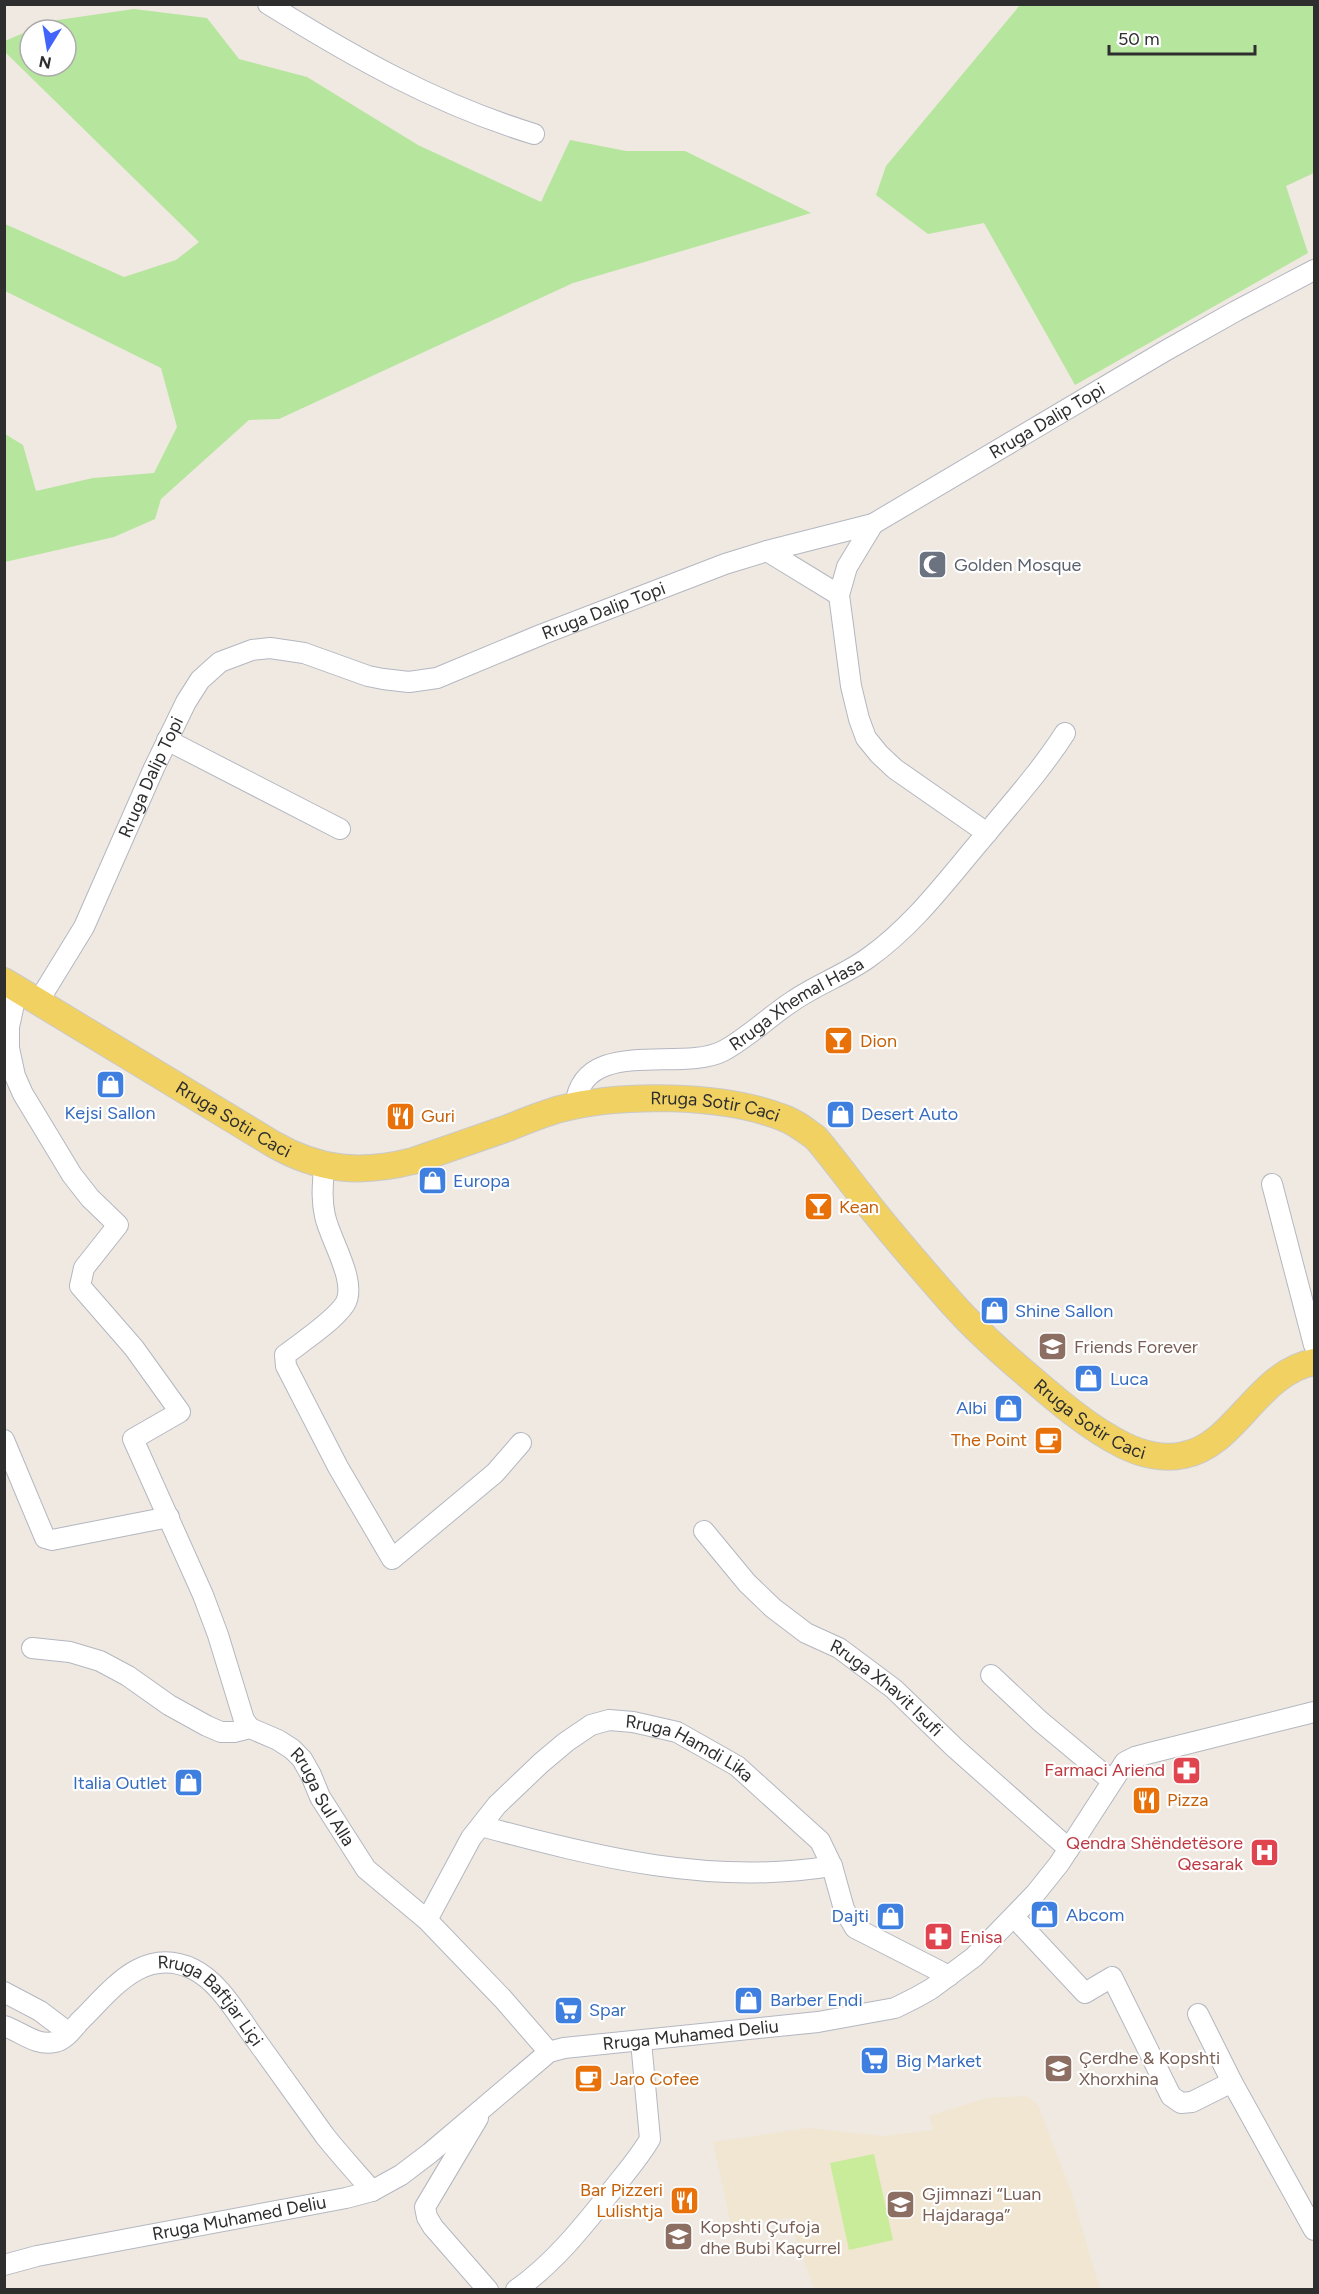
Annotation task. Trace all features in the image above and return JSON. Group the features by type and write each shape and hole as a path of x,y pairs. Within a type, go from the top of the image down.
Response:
{"main road":[{"name":"Rruga Sotir Caci","path":"16,991 291,1155 324,1166 354,1169 392,1167 557,1110 618,1100 722,1102 763,1110 783,1117 801,1126 816,1138 861,1196 944,1294 1005,1355 1076,1415 1122,1445 1139,1452 1169,1457 1198,1451 1221,1435 1278,1378 1303,1364 1314,1362"}],"street":[{"path":"268,4 366,63 440,101 471,114 534,134"},
{"name":"Rruga Dalip Topi","path":"169,1517 133,1439 180,1412 134,1348 80,1286 84,1268 118,1225 90,1198 72,1175 23,1094 12,1066 9,1027 16,991 84,927 167,740 200,680 220,662 234,655 252,650 286,649 375,678 394,681 426,680 453,672 626,602 767,551 873,524 1175,345 1314,270"},
{"path":"873,524 847,567 839,595 851,686 866,738 895,769 987,832"},
{"path":"767,551 839,595"},
{"name":"Rruga Xhemal Hasa","path":"575,1106 577,1091 584,1081 597,1070 617,1062 690,1058 723,1051 794,1000 867,959 899,933 931,902 1043,766 1065,733"},
{"path":"167,740 340,829"},
{"path":"324,1166 322,1195 325,1218 350,1289 346,1302 338,1312 285,1355 286,1366 338,1467 392,1559 495,1473 521,1443"},
{"path":"1272,1184 1314,1345"},
{"path":"4,1440 45,1538 52,1540 169,1517 207,1605 244,1720 250,1728 221,1732 170,1705 128,1676 100,1661 70,1652 32,1648"},
{"name":"Rruga Xhavit Isufi","path":"704,1531 747,1583 773,1608 806,1633 838,1648 894,1689 955,1748 1069,1849"},
{"path":"991,1675 1040,1721 1112,1781"},
{"name":"Rruga Muhamed Deliu","path":"4,2265 37,2256 346,2198 372,2191 401,2175 430,2153 549,2052 564,2048 818,2022 895,2008 931,1989 974,1957 1014,1917 1052,1874 1125,1762 1135,1757 1314,1712"},
{"name":"Rruga Hamdi Lika","path":"427,1920 459,1858 481,1826 498,1805 541,1763 591,1725 609,1720 633,1722 677,1732 737,1766 820,1841 832,1866 844,1909 855,1928 949,1976"},
{"name":"Rruga Sul Alla","path":"250,1728 292,1749 302,1760 320,1797 366,1869 427,1920 549,2052"},
{"path":"481,1826 604,1858 703,1872 785,1871 832,1866"},
{"path":"1014,1917 1085,1994 1112,1977 1171,2096 1180,2103 1192,2102 1233,2082"},
{"name":"Rruga Baftjar Liçi","path":"4,2026 36,2042 57,2042 124,1978 140,1967 157,1962 176,1963 193,1969 210,1980 228,2002 327,2138 372,2191"},
{"path":"4,1992 39,2011 69,2033"},
{"path":"1198,2014 1314,2230"},
{"path":"516,2289 549,2263 580,2231 650,2139 641,2041"},
{"path":"486,2106 425,2207 427,2217 433,2227 488,2289"}],"shaded area":[{"name":"Gjimnazi “Luan Hajdaraga”","path":"1026,2096 1037,2103 1071,2191 1100,2289 814,2289 789,2218 731,2225 713,2142 808,2128 883,2136 933,2130 929,2116 986,2098"}],"green space":[{"path":"1020,5 1314,5 1314,173 1286,186 1308,253 1075,385 984,223 928,234 876,195 886,166"},
{"path":"134,9 207,18 239,59 307,77 418,145 541,202 570,140 626,151 685,151 811,213 573,283 279,419 249,420 161,499 155,519 114,537 5,562 5,434 23,445 36,491 93,478 154,473 177,427 161,368 5,291 5,224 124,277 176,260 199,242 32,78 78,78 78,18 72,18"},
{"path":"18,35 18,65 5,52 5,41"},
{"path":"874,2154 893,2240 849,2250 830,2163"}],"place":[{"name":"Golden Mosque","path":"933,565"},
{"name":"Dion","path":"839,1041"},
{"name":"Kejsi Sallon","path":"110,1084"},
{"name":"Desert Auto","path":"840,1114"},
{"name":"Guri","path":"400,1116"},
{"name":"Europa","path":"432,1181"},
{"name":"Kean","path":"818,1207"},
{"name":"Shine Sallon","path":"994,1311"},
{"name":"Friends Forever","path":"1053,1347"},
{"name":"Luca","path":"1089,1379"},
{"name":"Albi","path":"1008,1408"},
{"name":"The Point","path":"1048,1440"},
{"name":"Farmaci Ariend","path":"1186,1770"},
{"name":"Italia Outlet","path":"188,1783"},
{"name":"Pizza","path":"1146,1800"},
{"name":"Qendra Shëndetësore Qesarak","path":"1264,1853"},
{"name":"Abcom","path":"1045,1915"},
{"name":"Dajti","path":"890,1916"},
{"name":"Enisa","path":"939,1937"},
{"name":"Barber Endi","path":"749,2000"},
{"name":"Spar","path":"568,2010"},
{"name":"Big Market","path":"875,2061"},
{"name":"Çerdhe & Kopshti Xhorxhina","path":"1058,2068"},
{"name":"Jaro Cofee","path":"589,2079"},
{"name":"Bar Pizzeri Lulishtja","path":"684,2200"},
{"name":"Gjimnazi “Luan Hajdaraga”","path":"901,2204"},
{"name":"Kopshti Çufoja dhe Bubi Kaçurrel","path":"679,2237"}]}
